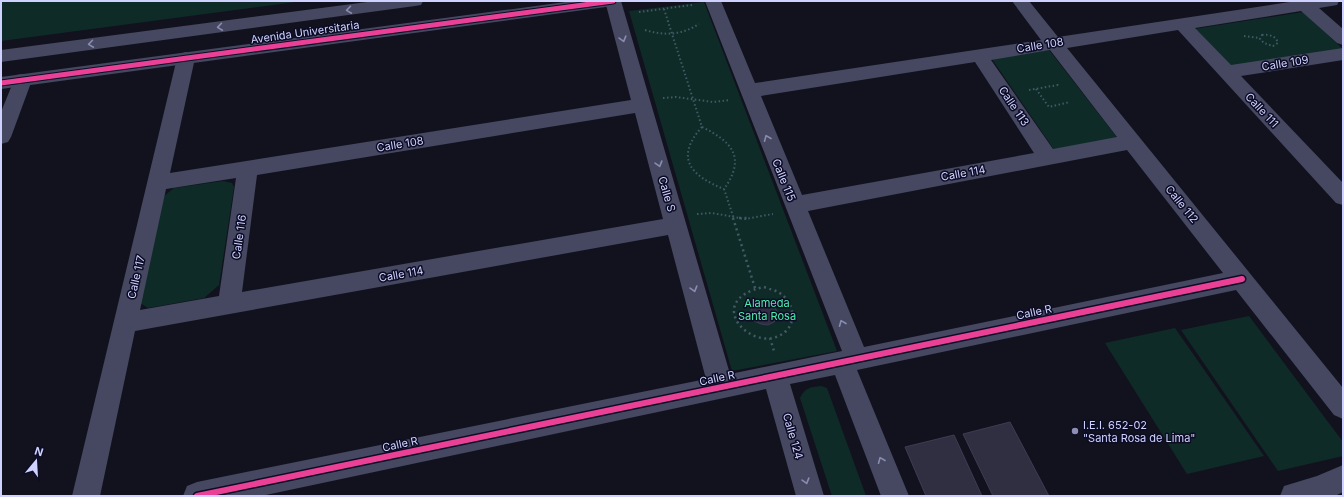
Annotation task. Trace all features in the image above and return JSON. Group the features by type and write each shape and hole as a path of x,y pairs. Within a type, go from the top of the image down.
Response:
{"street":[{"name":"Avenida Universitaria","path":"1,56 415,1"},
{"name":"Avenida Universitaria","path":"1,83 613,1"},
{"name":"Calle S","path":"613,1 721,387"},
{"name":"Calle 112","path":"1020,1 1343,407"},
{"name":"Calle 108","path":"749,91 1331,1"},
{"name":"Calle 115","path":"705,2 749,91 794,205 850,361 895,496"},
{"path":"1305,5 1343,39"},
{"name":"Calle 111","path":"1181,23 1343,197"},
{"name":"Calle 109","path":"1227,72 1343,54"},
{"name":"Calle 113","path":"979,55 1048,158"},
{"name":"Calle 117","path":"86,496 186,58"},
{"path":"1,136 23,80"},
{"name":"Calle 108","path":"157,183 642,105"},
{"name":"Calle 114","path":"794,205 1132,142"},
{"name":"Calle 116","path":"229,305 248,168"},
{"name":"Calle 114","path":"125,323 676,225"},
{"name":"Calle R","path":"197,496 721,387 776,366 850,361 1242,279"},
{"name":"Calle 124","path":"776,366 810,496"},
{"path":"1294,496 1320,489 1343,478"}],"path":[{"path":"634,12 664,9 705,2"},
{"path":"664,9 702,127 723,138 731,147 735,156 735,174 724,189"},
{"path":"642,28 655,33 671,34 685,32 693,28 703,18"},
{"path":"1264,34 1272,36 1277,40 1277,45 1266,44 1261,41 1259,37 1264,34"},
{"path":"1062,91 1058,86 1036,89 1049,107 1071,103 1066,97"},
{"path":"642,105 668,97 713,102 726,101 734,99 749,91"},
{"path":"702,127 694,134 689,143 687,152 689,162 694,171 702,179 712,185 724,189"},
{"path":"724,189 755,288"},
{"path":"676,225 694,214 706,212 734,218 756,218 794,205"},
{"path":"755,288 773,289 782,294 788,300 792,308 793,316 791,324 786,331 779,336 770,338 760,338 750,335 741,329 736,322 733,313 735,304 739,297 746,291 755,288"},
{"path":"770,338 776,366"}],"green space":[{"path":"1,1 303,1 1,41"},
{"name":"Alameda Santa Rosa","path":"704,2 837,351 732,371 629,11"},
{"path":"1303,12 1343,49 1232,68 1194,29"},
{"path":"1049,50 1119,140 1055,151 992,59"},
{"path":"223,181 232,183 234,187 219,285 204,298 148,308 140,303 164,196 174,188"},
{"path":"1249,316 1343,442 1343,456 1278,471 1181,330"},
{"path":"1175,328 1264,456 1187,474 1105,343"},
{"path":"821,386 827,388 866,496 832,496 800,398 808,389"}],"building":[{"path":"760,301 773,305 777,311 778,317 774,322 768,325 754,321 751,315 751,309 754,304"},
{"path":"1010,422 1049,496 993,496 963,434"},
{"path":"954,435 982,496 926,496 905,447"}],"cycle path":[{"path":"1,83 613,1"},
{"path":"197,496 1242,279"}],"place":[{"name":"I.E.I. 652-02 \"Santa Rosa de Lima\"","path":"1075,431"}]}
